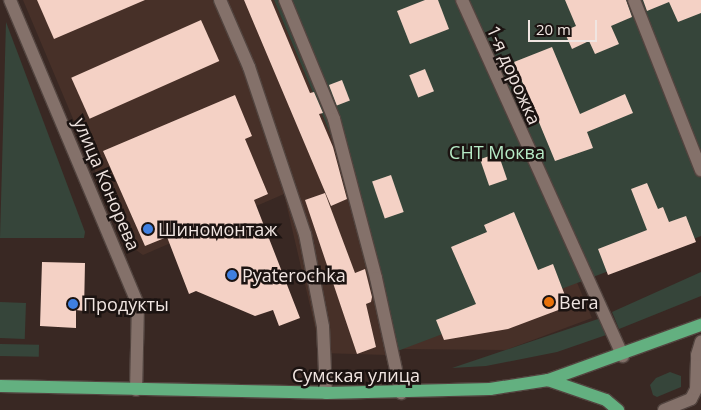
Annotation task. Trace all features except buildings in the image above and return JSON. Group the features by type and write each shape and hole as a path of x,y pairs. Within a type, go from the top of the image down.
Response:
{"main road":[{"name":"Сумская улица","path":"0,386 326,393 401,393 490,389 548,380 623,356 701,325"},
{"path":"548,380 592,394 618,410"}],"street":[{"name":"улица Конорева","path":"10,0 138,304 136,390"},
{"path":"220,0 249,67 305,234 323,326 326,393"},
{"path":"285,0 334,118 376,278 401,393"},
{"name":"1-я дорожка","path":"462,0 557,214 600,299 623,356"},
{"path":"634,0 701,170"},
{"path":"664,410 691,398 696,389 697,355 701,342"}],"shaded area":[{"path":"23,0 274,0 345,169 387,355 321,353 284,194 143,255 125,242"},
{"path":"532,176 592,318 506,350 402,349"}],"green space":[{"name":"СНТ Моква","path":"274,0 701,0 701,236 387,355 345,169"},
{"path":"6,22 85,232 84,238 0,238"},
{"path":"701,272 701,296 619,329 612,312"},
{"path":"0,302 26,303 25,339 0,338"},
{"path":"601,318 609,334 557,352 486,366 452,368"},
{"path":"0,344 39,345 39,357 0,356"},
{"path":"670,372 681,376 681,387 657,397 653,395 650,385 656,378"}],"place":[{"name":"Шиномонтаж","path":"148,229"},
{"name":"Pyaterochka","path":"232,275"},
{"name":"Вега","path":"549,302"},
{"name":"Продукты","path":"73,304"}]}
